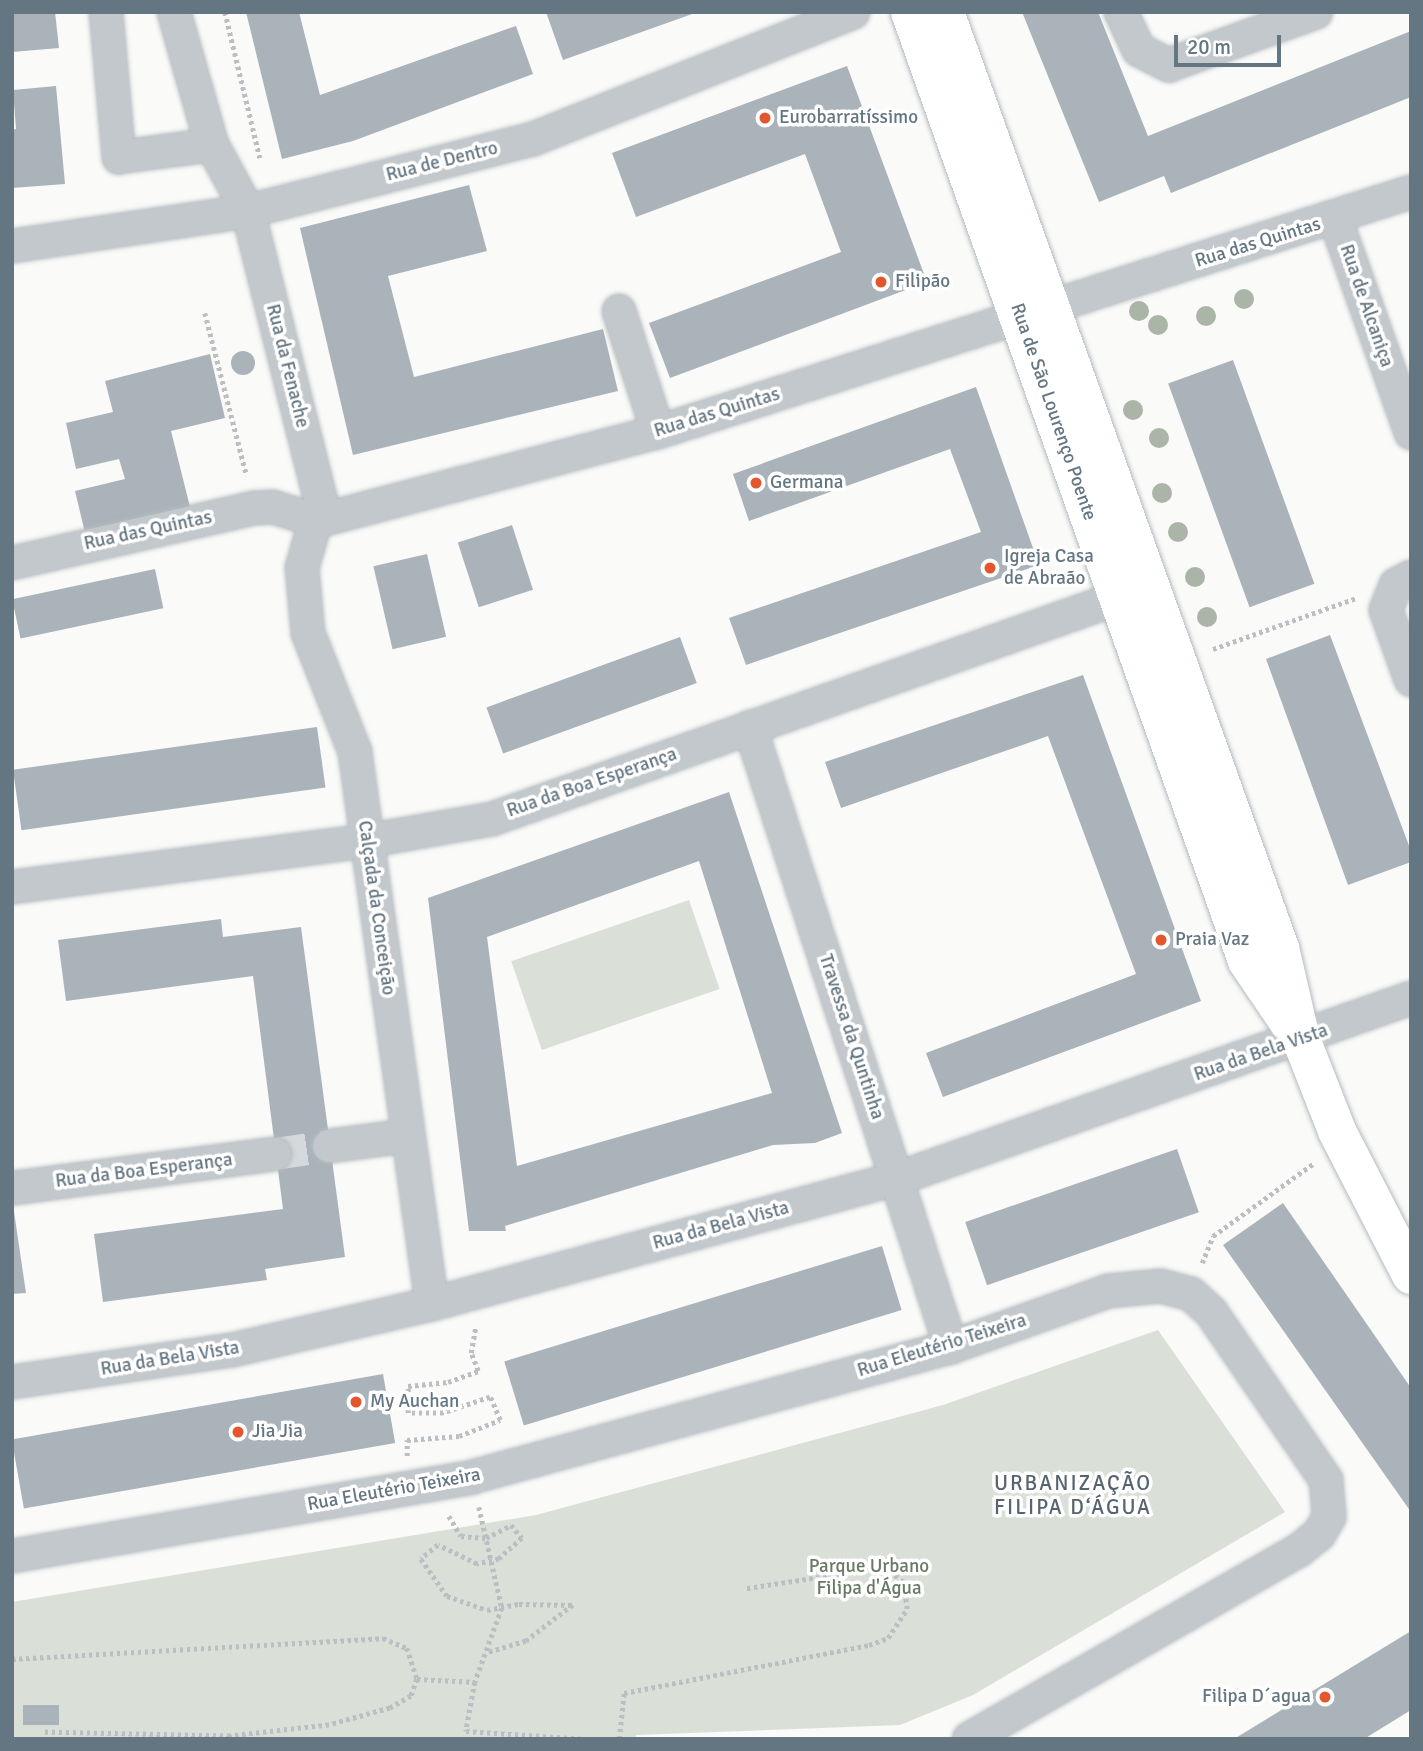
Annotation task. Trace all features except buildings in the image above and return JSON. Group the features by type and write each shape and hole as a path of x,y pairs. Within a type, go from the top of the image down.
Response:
{"street":[{"path":"106,12 119,157 212,145"},
{"name":"Rua da Fenache","path":"174,12 212,145 260,208 321,502 318,522"},
{"name":"Rua de Dentro","path":"12,246 260,208 552,133 853,12"},
{"name":"Rua de São Lourenço Poente","path":"910,12 1035,313"},
{"name":"Rua de São Lourenço Poente","path":"945,12 1035,313 1134,592 1280,947 1301,1039 1343,1143 1411,1275"},
{"path":"1121,12 1139,50 1169,65 1316,12"},
{"name":"Rua das Quintas","path":"12,563 255,508 273,508 318,522 659,432 1411,192"},
{"name":"Rua de Alcaniça","path":"1335,218 1411,433"},
{"path":"619,311 659,432"},
{"name":"Calçada da Conceição","path":"318,522 302,568 308,633 352,738 406,1136 432,1304"},
{"path":"1401,585 1386,610 1411,680"},
{"name":"Rua da Boa Esperança","path":"12,887 366,841 492,818 1134,592"},
{"name":"Travessa da Quntinha","path":"750,727 951,1347"},
{"name":"Rua da Bela Vista","path":"12,1382 178,1361 432,1304 896,1179 1301,1039 1411,998"},
{"path":"329,1146 406,1136"},
{"name":"Rua da Boa Esperança","path":"13,1188 275,1154"},
{"name":"Rua Eleutério Teixeira","path":"12,1556 473,1496 951,1347 1131,1285 1161,1286 1191,1294 1211,1312 1314,1462 1331,1498 1329,1517 1319,1534 1299,1550 969,1739"}],"path":[{"path":"225,12 260,208"},
{"path":"205,313 255,508"},
{"path":"1251,635 1401,585"},
{"path":"1213,1236 1343,1143"},
{"path":"407,1464 407,1440 459,1436 500,1420 490,1397 443,1413 408,1413 408,1386 448,1382 478,1371 471,1353 484,1290"},
{"path":"473,1496 502,1608 475,1682 466,1731 587,1739"},
{"path":"458,1508 448,1510 461,1536 486,1538 511,1525 522,1538 492,1563 463,1561 438,1545 421,1559 447,1596 480,1609 573,1605 526,1641 486,1653"},
{"path":"619,1739 624,1693 869,1645 888,1638 907,1609 903,1582 875,1569 745,1589"},
{"path":"12,1660 383,1637 407,1648 417,1679 411,1696 359,1720 229,1737 42,1732"},
{"path":"417,1679 475,1682"}],"green space":[{"path":"689,900 720,989 542,1050 511,961"},
{"name":"Parque Urbano Filipa d'Água","path":"1158,1330 1285,1512 973,1695 900,1725 636,1735 635,1739 12,1739 12,1602 536,1515 943,1405"}],"tunnel":[{"path":"275,1154 329,1146"}],"place":[{"name":"Eurobarratíssimo","path":"765,118"},
{"name":"Filipão","path":"881,282"},
{"name":"Germana","path":"756,483"},
{"name":"Igreja Casa de Abraão","path":"990,568"},
{"name":"Praia Vaz","path":"1161,940"},
{"name":"My Auchan","path":"356,1402"},
{"name":"Jia Jia","path":"238,1432"},
{"name":"Filipa D´agua","path":"1325,1697"}],"district":[{"name":"URBANIZAÇÃO FILIPA D‘ÁGUA","path":"1073,1495"}]}
